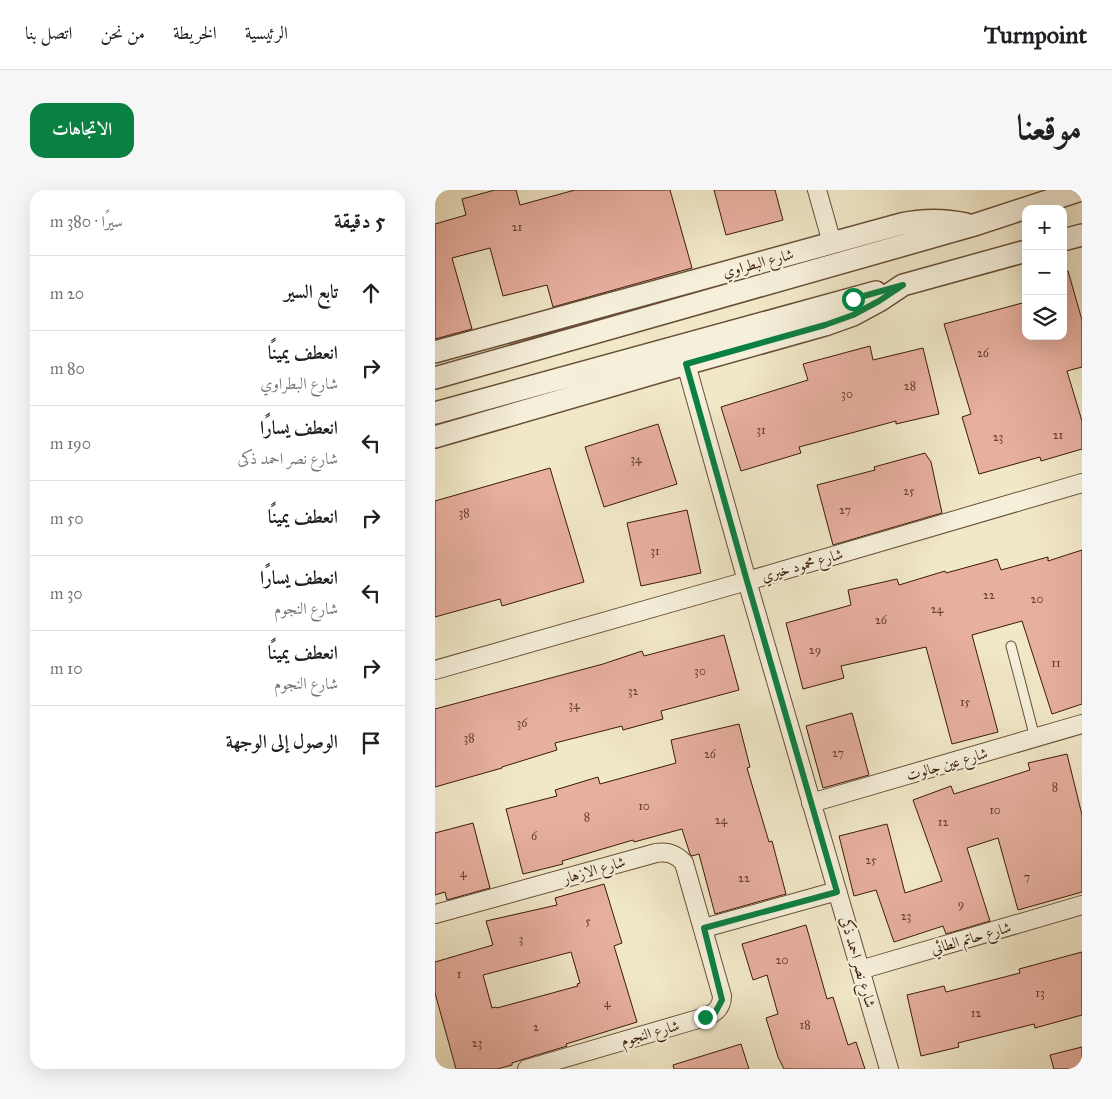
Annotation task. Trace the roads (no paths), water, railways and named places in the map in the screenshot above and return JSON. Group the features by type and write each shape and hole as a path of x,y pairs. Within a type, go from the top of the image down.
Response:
{"street":[{"path":"817,190 832,243"},
{"path":"435,378 971,226 1081,190"},
{"name":"شارع البطراوي","path":"435,352 924,219 948,220 971,226"},
{"path":"1067,239 1082,235"},
{"path":"435,413 1022,252"},
{"path":"435,437 825,325 853,315 903,285"},
{"name":"شارع نصر احمد ذكى","path":"686,364 889,1069"},
{"name":"شارع محمود خيري","path":"435,670 1082,483"},
{"name":"شارع عين جالوت","path":"811,803 1082,724"},
{"name":"شارع الازهار","path":"435,914 662,852 675,854 684,863 704,928"},
{"path":"704,928 837,892"},
{"name":"شارع حاتم الطائي","path":"860,970 1082,905"},
{"name":"شارع النجوم","path":"527,1069 715,1013 721,1005 722,996 704,928"}],"lane":[{"path":"1011,646 1035,738"}]}
